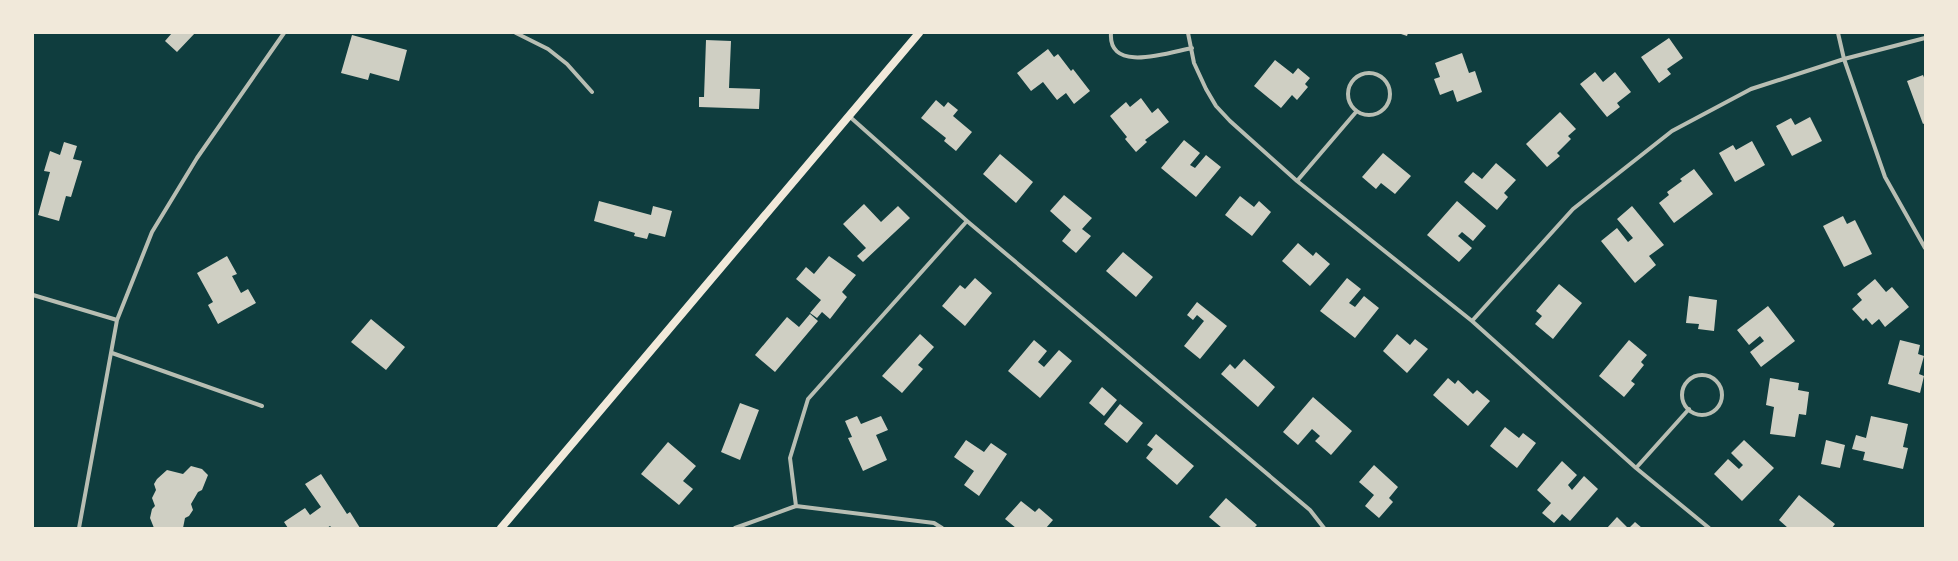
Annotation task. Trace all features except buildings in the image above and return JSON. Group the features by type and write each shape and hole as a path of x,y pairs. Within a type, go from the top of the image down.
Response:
{"main road":[{"path":"501,528 919,33"}],"street":[{"path":"79,528 117,320 152,232 197,158 284,33"},
{"path":"516,33 548,49 567,64 592,92"},
{"path":"1111,33 1110,39 1114,48 1128,58 1145,58 1192,48"},
{"path":"1188,33 1194,63 1206,89 1216,106 1230,121 1297,182 1472,321 1636,468 1709,528"},
{"path":"1838,33 1844,59 1885,177 1925,248"},
{"path":"1472,321 1573,209 1672,132 1751,89 1844,59 1925,38"},
{"path":"1367,73 1374,74 1382,78 1387,83 1390,92 1389,100 1384,110 1371,116 1356,112 1348,100 1347,92 1352,81 1357,76 1367,73"},
{"path":"1297,182 1356,112"},
{"path":"849,116 968,221 1310,510 1324,528"},
{"path":"796,506 790,458 808,399 968,221"},
{"path":"33,296 117,320"},
{"path":"112,354 262,406"},
{"path":"1701,375 1708,376 1715,380 1720,386 1722,393 1721,401 1717,407 1711,412 1704,414 1696,413 1689,409 1684,403 1682,396 1683,388 1687,382 1693,377 1701,375"},
{"path":"1636,468 1689,409"},
{"path":"735,528 796,506 934,523 942,528"}]}
